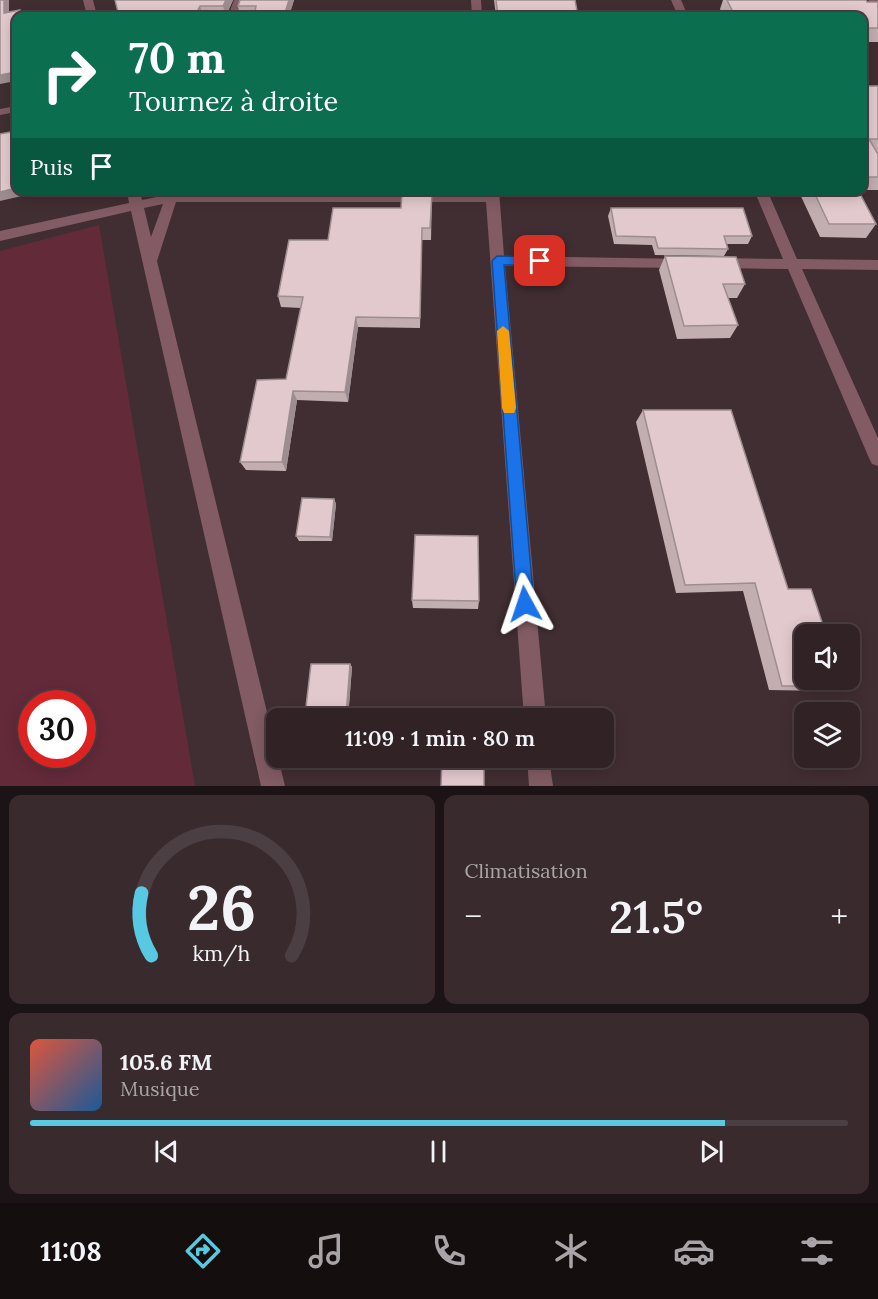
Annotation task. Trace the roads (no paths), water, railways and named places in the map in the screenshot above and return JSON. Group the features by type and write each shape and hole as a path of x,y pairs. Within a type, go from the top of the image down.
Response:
{"street":[{"path":"873,0 878,6"},
{"path":"0,236 135,198 164,195"},
{"path":"150,262 173,195"},
{"path":"492,195 534,708"},
{"path":"762,195 878,459"},
{"path":"135,198 273,786"},
{"path":"497,261 878,265"},
{"path":"539,768 541,786"}]}
